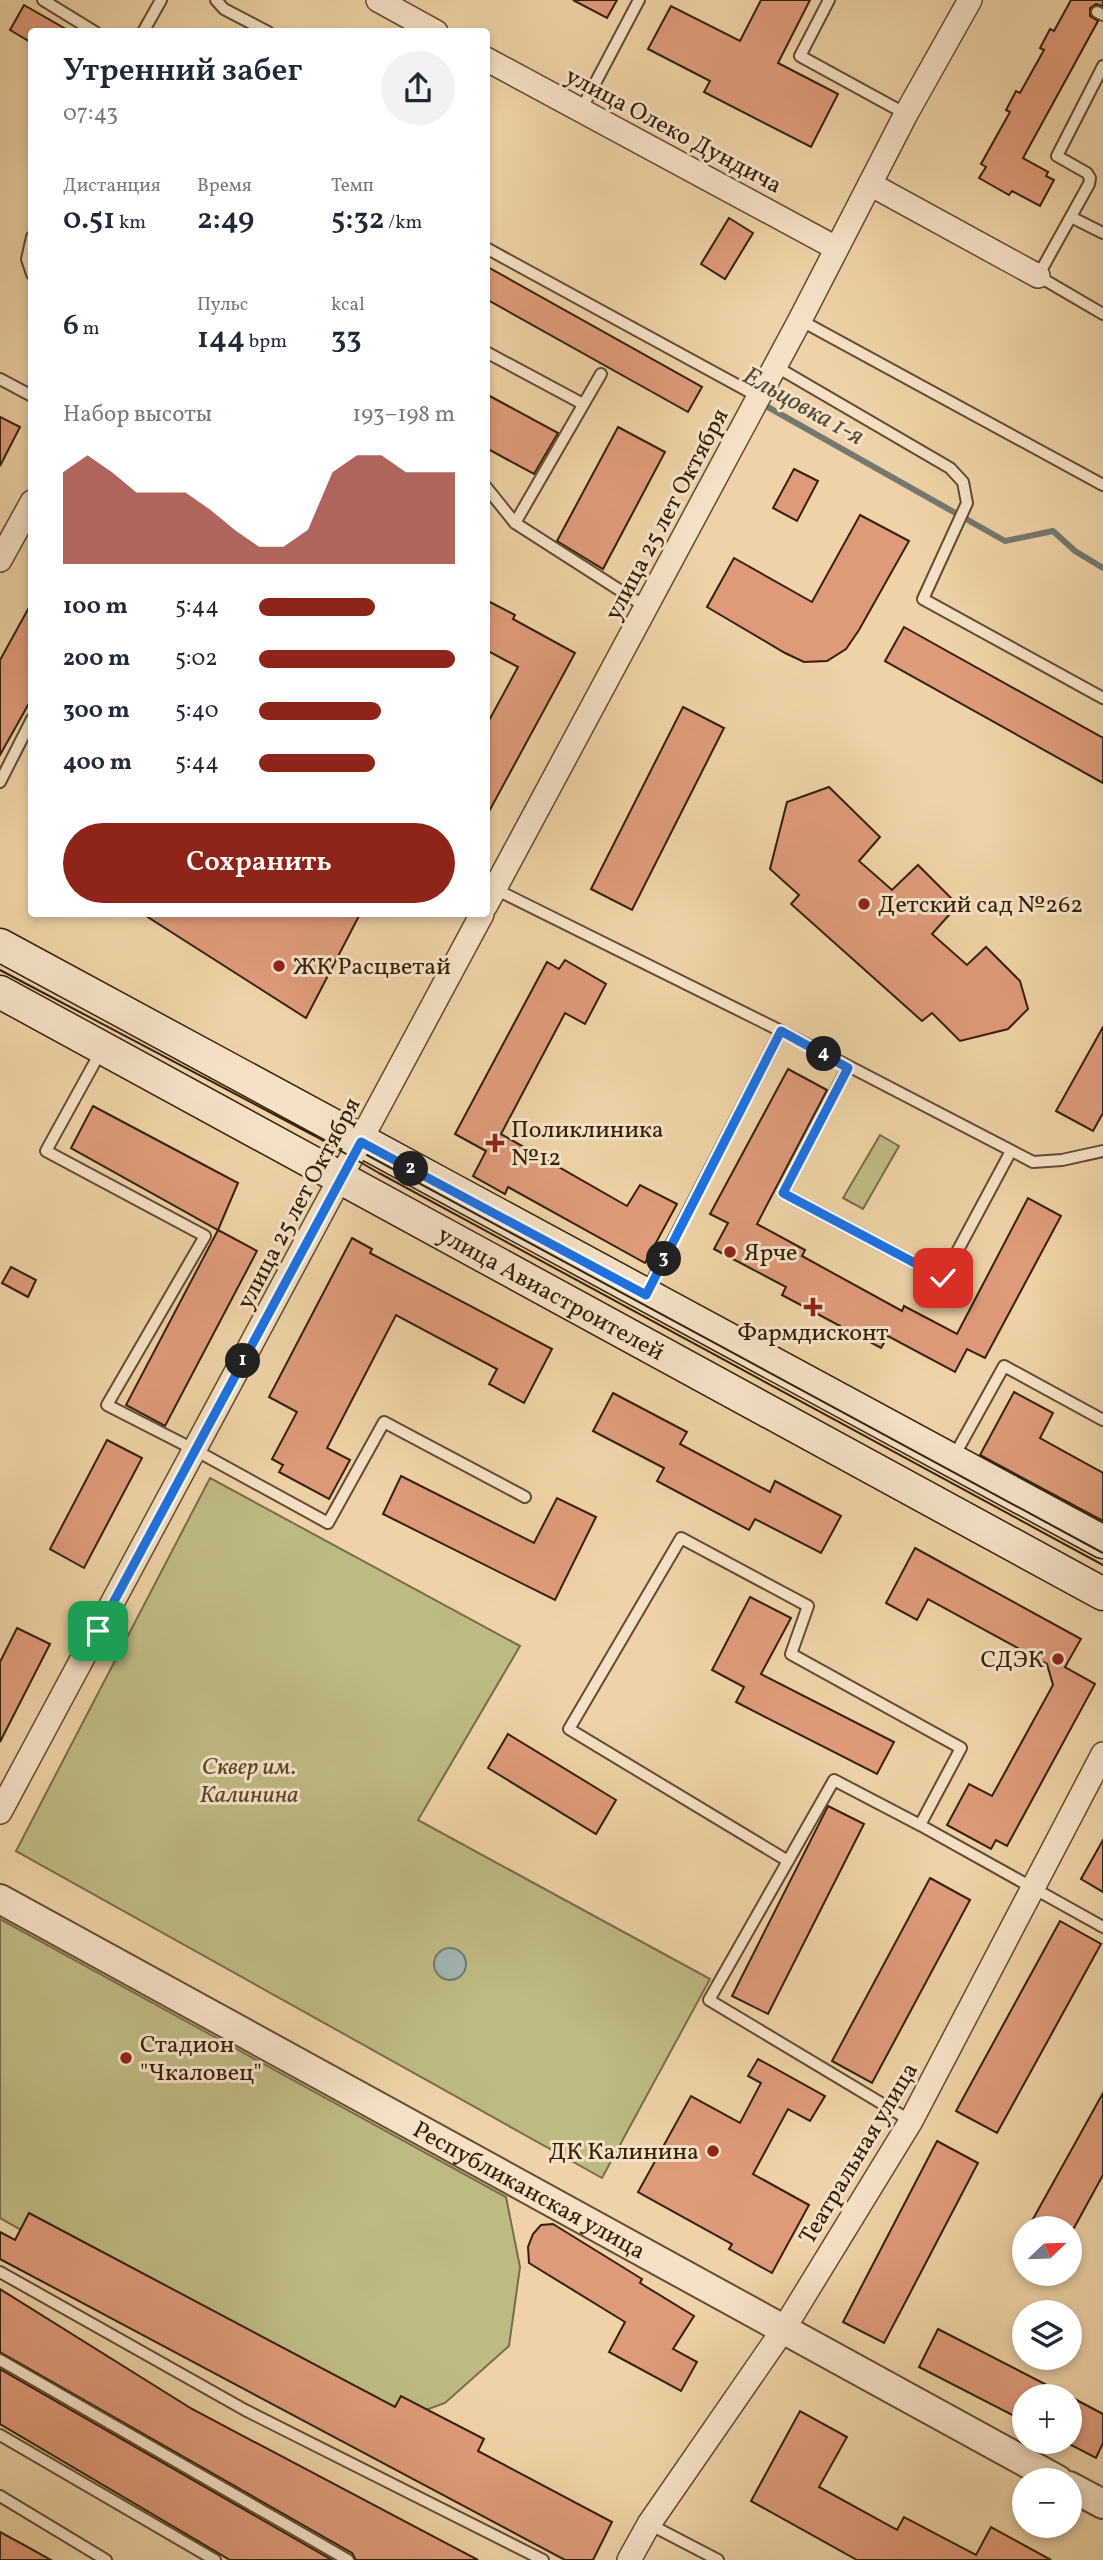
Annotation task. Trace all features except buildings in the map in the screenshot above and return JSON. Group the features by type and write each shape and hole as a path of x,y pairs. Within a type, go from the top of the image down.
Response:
{"main road":[{"name":"улица Авиастроителей","path":"0,945 1103,1542"},
{"name":"улица Авиастроителей","path":"0,992 1103,1594"}],"street":[{"path":"378,0 429,28"},
{"name":"улица 25 лет Октября","path":"491,897 800,320 906,114 970,0"},
{"name":"улица Олеко Дундича","path":"490,61 836,248"},
{"path":"870,184 1038,276"},
{"path":"0,560 28,509"},
{"name":"улица 25 лет Октября","path":"0,1812 480,917"},
{"name":"Театральная улица","path":"628,2560 649,2524 783,2330 911,2121 1103,1754"},
{"name":"Республиканская улица","path":"0,1899 1036,2468"},
{"path":"1082,2493 1103,2504"}],"lane":[{"path":"43,0 88,28"},
{"path":"146,28 161,0"},
{"path":"216,0 224,9 260,28"},
{"path":"581,110 639,0"},
{"path":"829,0 800,56 906,114"},
{"path":"1103,66 1057,156 1087,173 1089,184 1038,276 1103,314"},
{"path":"1071,217 1103,233"},
{"path":"490,250 759,397"},
{"path":"800,320 1103,485"},
{"path":"490,354 583,404"},
{"path":"775,366 950,468 963,482 967,503 923,599 1103,698"},
{"path":"515,523 601,374"},
{"path":"0,379 28,394"},
{"path":"490,492 515,523 646,607"},
{"path":"0,782 28,727"},
{"path":"491,897 781,1031 1033,1162 1062,1160 1103,1151"},
{"path":"646,1295 781,1031"},
{"path":"102,1048 46,1151 205,1236 107,1405 328,1523 384,1422 525,1497"},
{"path":"848,1068 783,1193 943,1278 1011,1151"},
{"path":"951,1460 1004,1366 1103,1420"},
{"path":"788,1861 569,1729 681,1538 808,1606 791,1654 961,1748 920,1825"},
{"path":"911,2121 709,2000 834,1780 1103,1927"},
{"path":"0,2272 245,2410 543,2560"},
{"path":"0,2360 348,2560"},
{"path":"0,2435 215,2560"},
{"path":"0,2496 106,2560"},
{"path":"649,2524 718,2560"}],"green space":[{"path":"880,1135 899,1146 863,1209 843,1198"},
{"name":"Сквер им. Калинина","path":"210,1478 520,1646 418,1820 710,1979 602,2178 16,1851"},
{"name":"Стадион \"Чкаловец\"","path":"0,1919 506,2197 520,2267 509,2346 445,2403 374,2429 0,2218"}],"shaded area":[{"path":"450,1948 461,1953 466,1964 461,1975 450,1980 439,1975 434,1964 439,1953"}],"waterway":[{"name":"Ельцовка 1-я","path":"759,402 1005,541 1053,531 1075,551 1103,568"}],"tram line":[{"path":"0,970 315,1136 1103,1565"},
{"path":"367,1155 1103,1553"}],"place":[{"name":"Детский сад №262","path":"864,904"},
{"name":"ЖК Расцветай","path":"279,966"},
{"name":"Поликлиника №12","path":"495,1143"},
{"name":"Ярче","path":"730,1252"},
{"name":"Фармдисконт","path":"813,1307"},
{"name":"СДЭК","path":"1058,1659"},
{"name":"Стадион \"Чкаловец\"","path":"126,2058"},
{"name":"ДК Калинина","path":"713,2151"}],"route":[{"path":"98,1631 361,1142 646,1295 781,1031 848,1068 783,1193 943,1278"}]}
